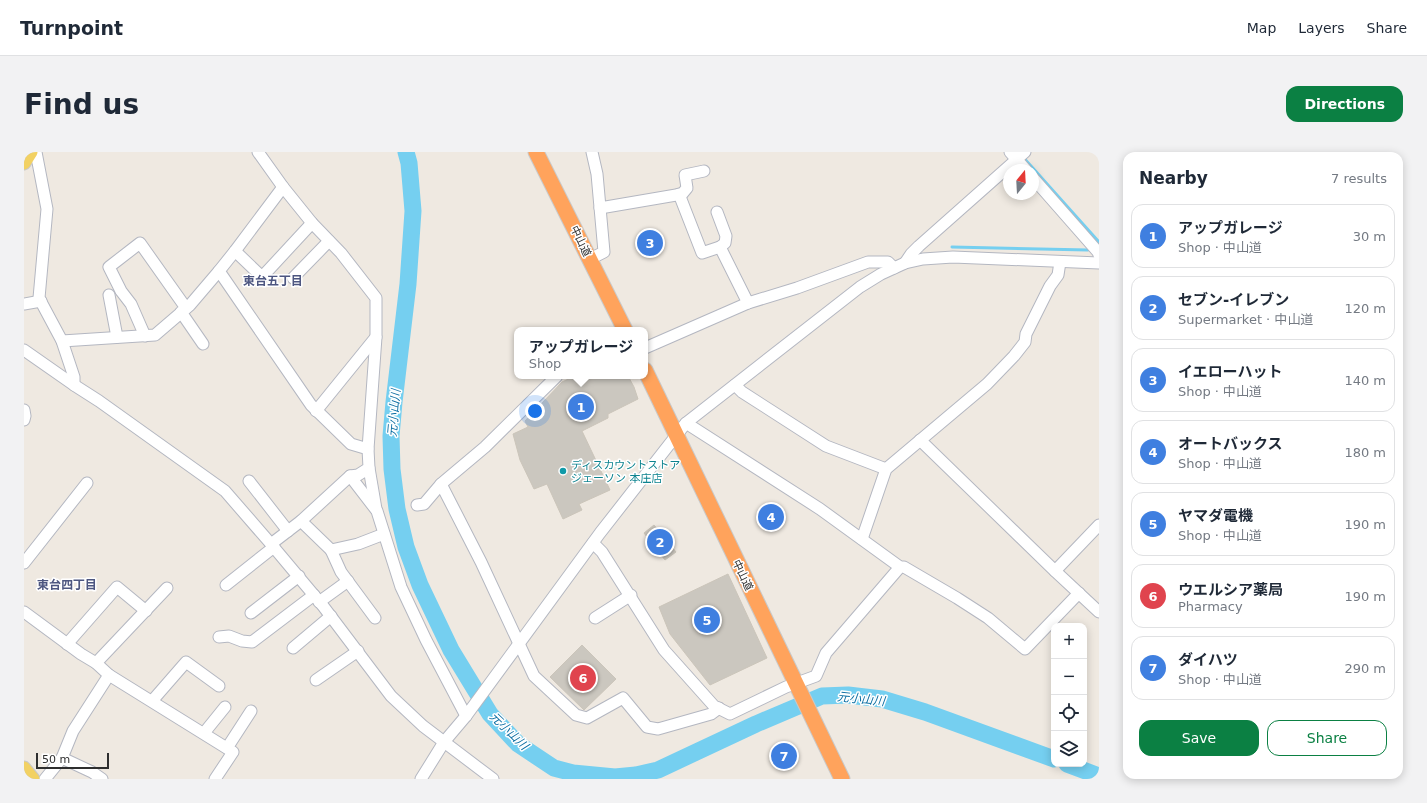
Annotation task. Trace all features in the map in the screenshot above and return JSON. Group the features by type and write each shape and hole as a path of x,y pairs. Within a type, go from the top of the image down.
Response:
{"highway":[{"name":"中山道","path":"536,152 624,327"},
{"name":"中山道","path":"648,375 681,429 797,685 842,779"}],"main road":[{"path":"24,163 31,152"},
{"path":"24,768 32,779"}],"street":[{"path":"36,152 47,209 39,298 62,341 74,377 74,385"},
{"path":"258,152 283,187 312,223 341,253 376,298 376,337 368,449 369,468 377,511 402,587 426,640 467,714"},
{"path":"590,259 604,252 597,174 592,152"},
{"path":"905,263 919,246 1017,154 1023,164"},
{"path":"600,208 682,194 687,188 685,175 704,171"},
{"path":"1039,185 1099,254"},
{"path":"62,341 155,335 184,310 219,271 283,187"},
{"path":"679,194 702,253 720,247 724,243 726,236 717,212"},
{"path":"235,251 262,277 312,223"},
{"path":"293,278 329,241"},
{"path":"145,336 131,304 121,291 109,267 140,243 184,310 202,344"},
{"path":"720,247 748,303"},
{"path":"420,779 444,742 467,714 593,543 681,429 860,287 881,274 905,263 923,259 953,258 1099,263"},
{"path":"648,347 748,303 797,288 868,262 888,262 894,268"},
{"path":"862,539 886,469 987,384 1014,356 1025,342 1026,334 1050,286 1058,275 1060,262"},
{"path":"219,271 311,405 351,444 368,449"},
{"path":"109,295 117,337"},
{"path":"24,304 41,301"},
{"path":"316,410 376,337"},
{"path":"24,350 99,401 225,491 317,598 391,696 423,726 493,779"},
{"path":"24,350 24,355"},
{"path":"417,505 424,504 442,484 485,447 554,379"},
{"path":"735,385 742,392 826,446 886,469"},
{"path":"24,410 24,420"},
{"path":"681,429 820,509 900,567 904,567 988,618 1025,649 1079,593"},
{"path":"920,440 1099,612"},
{"path":"226,585 301,521 350,476 358,475 369,468"},
{"path":"350,476 377,511"},
{"path":"249,481 288,531"},
{"path":"25,558 87,483"},
{"path":"442,484 481,562 534,676 576,715 587,718 623,698 647,727 658,730 711,714 719,708"},
{"path":"301,521 330,550 341,572 375,618"},
{"path":"1055,571 1099,525"},
{"path":"330,550 358,544 384,534"},
{"path":"593,543 602,552 631,595 664,650 714,706 730,714 816,676 826,653 900,567"},
{"path":"251,613 298,576"},
{"path":"219,638 229,636 242,641 252,642 317,598 348,581"},
{"path":"67,644 117,587 146,611"},
{"path":"96,663 167,588"},
{"path":"595,618 631,595"},
{"path":"25,615 96,663 109,675 234,752 216,779"},
{"path":"293,648 331,616"},
{"path":"316,680 358,651"},
{"path":"152,701 186,662 219,686"},
{"path":"45,779 62,758 73,731 109,675"},
{"path":"204,733 225,707"},
{"path":"227,748 252,711"},
{"path":"62,758 92,772 102,779"}],"building":[{"path":"568,379 630,379 638,399 608,414 608,418 582,431 610,490 579,504 582,510 563,519 547,484 534,489 520,460 513,434 528,427 525,421 562,382"},
{"path":"654,525 676,552 665,560 644,533"},
{"path":"728,574 767,658 710,685 670,634 659,607"},
{"path":"582,645 616,679 584,710 550,677"}],"waterway":[{"name":"元小山川","path":"406,152 409,163 413,211 408,284 391,436 392,469 397,509 406,547 420,585 451,650 490,714 518,744 554,768 573,773 615,777 636,775 658,770 756,724 822,696 848,695 882,699 925,712 1051,758"},
{"path":"1022,156 1099,242"},
{"path":"952,247 1088,250"},
{"name":"元小山川","path":"1075,767 1099,776"}],"place":[{"name":"イエローハット","path":"650,243"},
{"name":"アップガレージ","path":"581,407"},
{"name":"ディスカウントストア ジェーソン 本庄店","path":"563,471"},
{"name":"オートバックス","path":"771,517"},
{"name":"セブン-イレブン","path":"660,542"},
{"name":"ヤマダ電機","path":"707,620"},
{"name":"ウエルシア薬局","path":"583,678"},
{"name":"ダイハツ","path":"784,756"}],"district":[{"name":"東台五丁目","path":"273,281"},
{"name":"東台四丁目","path":"67,585"}]}
